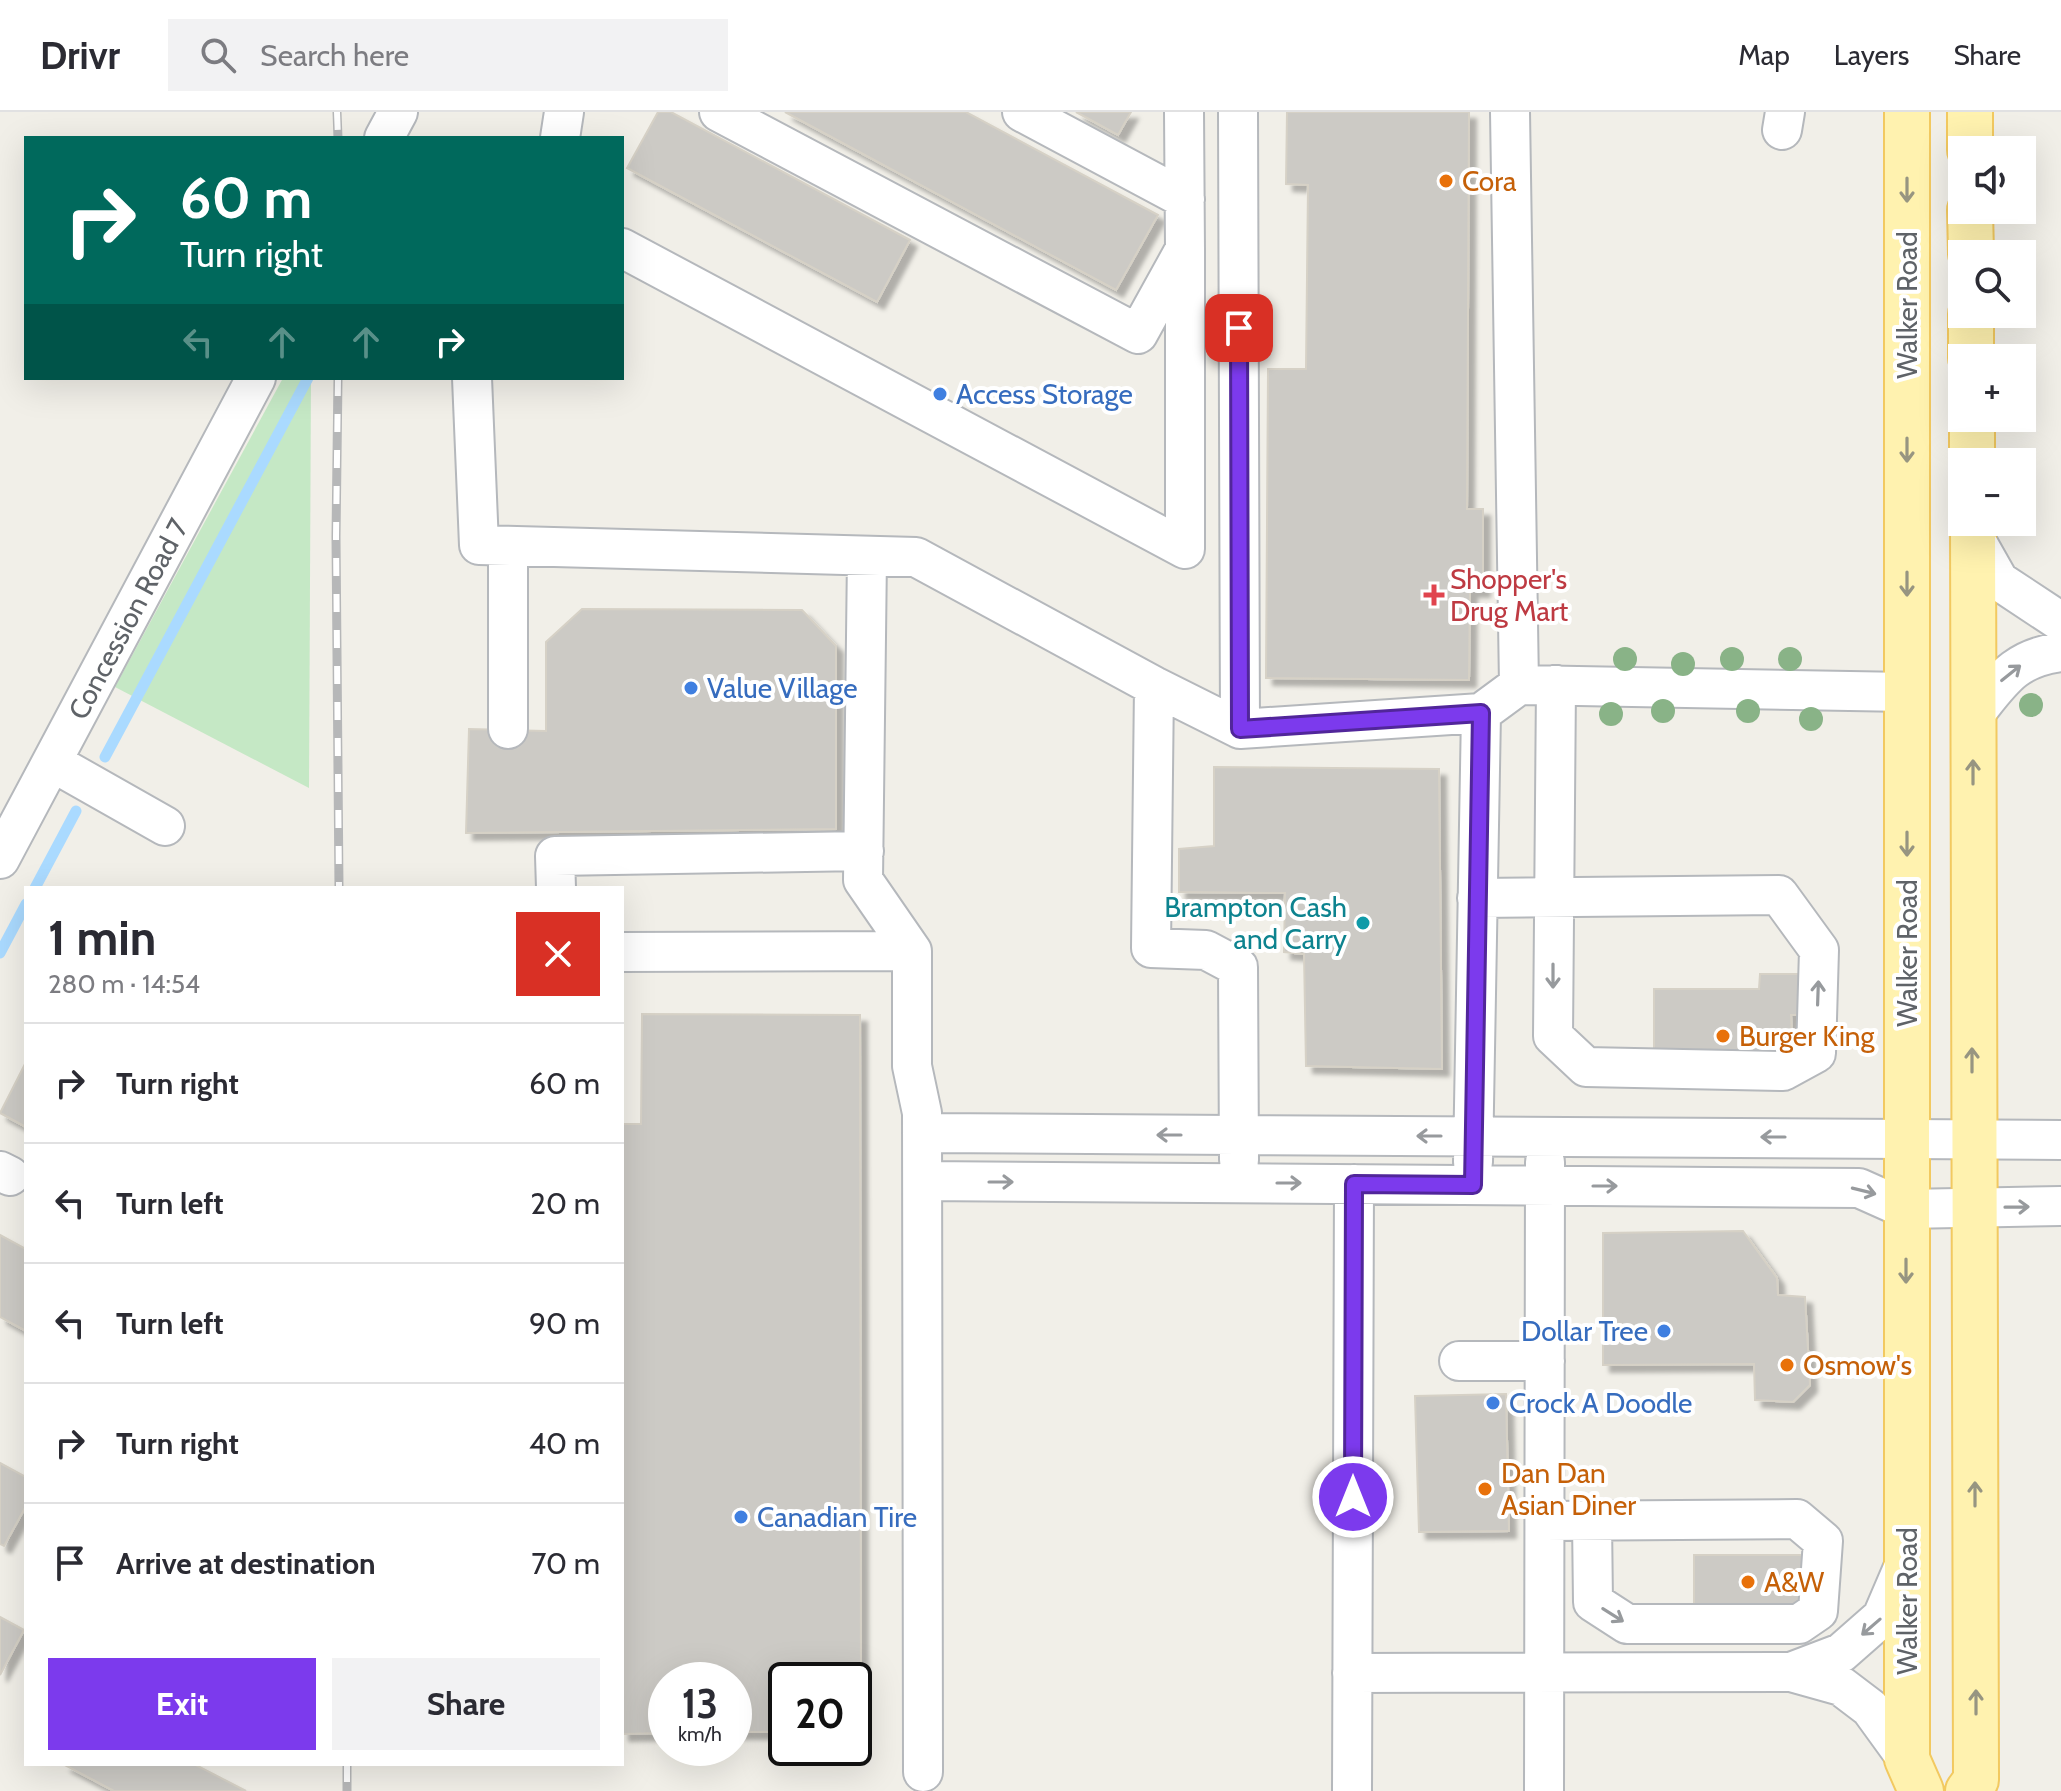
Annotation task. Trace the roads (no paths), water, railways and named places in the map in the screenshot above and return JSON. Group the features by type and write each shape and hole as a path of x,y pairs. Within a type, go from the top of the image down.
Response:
{"main road":[{"name":"Walker Road","path":"1907,112 1906,1559 1914,1775"},
{"path":"1970,112 1970,136"},
{"path":"1968,1791 1976,1780 1972,1138 1973,536"}],"street":[{"path":"385,136 398,112"},
{"path":"560,136 564,112"},
{"path":"719,112 1138,334 1185,249"},
{"path":"1022,112 1185,199"},
{"path":"624,249 1185,549 1184,112"},
{"path":"1238,112 1240,729"},
{"path":"1477,898 1553,898 1779,895 1819,950 1816,1053 1783,1071 1586,1067 1553,1036 1553,898 1537,685 1510,112"},
{"name":"Concession Road 7","path":"0,859 255,380"},
{"path":"472,380 479,545 916,557 1240,729 1481,713 1537,685 1907,692"},
{"path":"1976,536 1999,581 2061,622"},
{"path":"508,546 508,729"},
{"path":"867,556 863,880 912,951 912,1066 922,1113 923,1772"},
{"path":"1974,715 2007,673 2037,655 2061,652"},
{"path":"1154,686 1151,948 1206,950 1238,967 1239,1183"},
{"path":"1473,1185 1481,713"},
{"path":"52,762 165,826"},
{"path":"556,886 555,856 864,851"},
{"path":"624,952 912,951"},
{"path":"922,1133 2061,1140"},
{"path":"1544,1791 1545,1136"},
{"path":"923,1181 1859,1188 1906,1209 2061,1206"},
{"path":"1352,1791 1354,1184"},
{"path":"1459,1361 1545,1361"},
{"path":"1545,1521 1797,1519 1823,1541 1818,1611 1799,1624 1627,1624 1593,1602 1592,1521"},
{"path":"1791,1672 1841,1653 1882,1617 1906,1559"},
{"path":"1352,1673 1791,1672 1841,1686 1870,1708 1914,1775"}],"waterway":[{"path":"105,757 307,380"},
{"path":"36,886 76,811"},
{"path":"0,953 24,908"}],"railway":[{"path":"337,112 338,136"},
{"path":"338,380 339,886"},
{"path":"347,1766 347,1791"}],"place":[{"name":"Cora","path":"1446,181"},
{"name":"Access Storage","path":"940,394"},
{"name":"Shopper's Drug Mart","path":"1434,595"},
{"name":"Value Village","path":"691,688"},
{"name":"Brampton Cash and Carry","path":"1363,923"},
{"name":"Burger King","path":"1723,1036"},
{"name":"Dollar Tree","path":"1664,1331"},
{"name":"Osmow's","path":"1787,1365"},
{"name":"Crock A Doodle","path":"1493,1403"},
{"name":"Dan Dan Asian Diner","path":"1485,1489"},
{"name":"Canadian Tire","path":"741,1517"},
{"name":"A&W","path":"1748,1582"}]}
